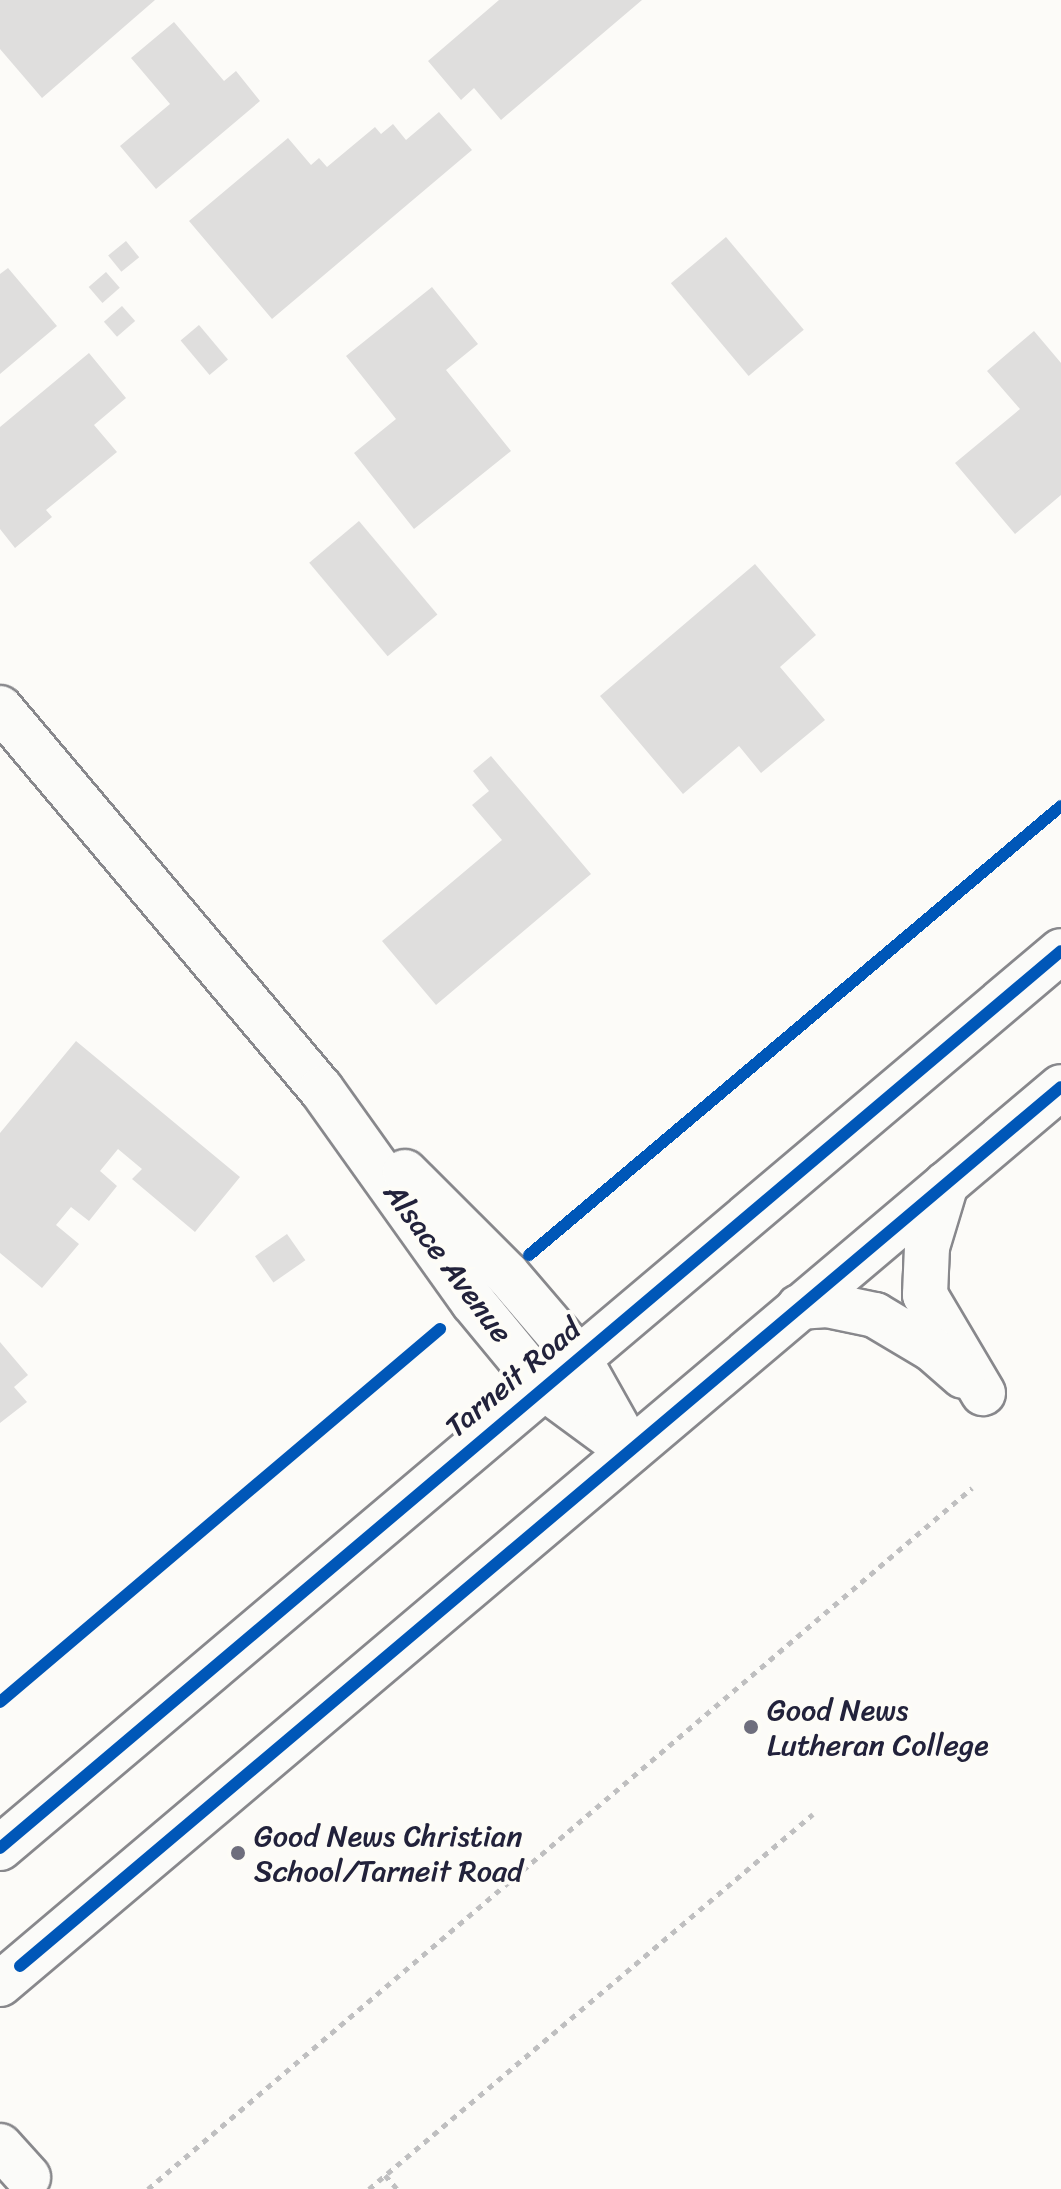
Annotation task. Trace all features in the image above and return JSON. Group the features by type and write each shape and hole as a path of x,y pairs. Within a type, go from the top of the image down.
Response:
{"main road":[{"name":"Alsace Avenue","path":"0,708 321,1089 473,1302 543,1387 630,1451"},
{"name":"Tarneit Road","path":"0,1848 1061,951"},
{"path":"0,1984 1061,1087"},
{"name":"Alsace Avenue","path":"321,1089 507,1274 578,1357 630,1451"},
{"path":"799,1307 827,1305 875,1315 932,1349 983,1393 925,1295 927,1247 946,1184"}],"path":[{"path":"148,2189 972,1488"},
{"path":"369,2189 813,1814"},
{"path":"385,2175 397,2189"}],"building":[{"path":"0,0 155,0 42,98 0,49"},
{"path":"499,0 642,0 501,120 474,88 461,100 428,61"},
{"path":"174,22 224,81 236,71 260,101 156,189 120,146 170,104 131,58"},
{"path":"439,112 472,150 272,319 189,221 288,138 311,165 319,158 327,167 375,127 381,134 393,124 406,140"},
{"path":"726,237 804,330 749,376 671,283"},
{"path":"126,241 139,257 121,272 108,255"},
{"path":"8,268 57,326 0,374 0,274"},
{"path":"106,272 120,288 102,303 89,287"},
{"path":"432,287 478,344 446,370 511,451 414,529 354,453 396,419 346,356"},
{"path":"122,306 135,321 117,337 104,322"},
{"path":"199,325 228,359 210,375 181,340"},
{"path":"1034,331 1061,363 1061,495 1015,534 955,463 1020,409 987,371"},
{"path":"89,353 126,398 94,425 117,452 46,510 52,517 15,548 0,529 0,427"},
{"path":"359,521 437,614 388,656 309,563"},
{"path":"755,564 816,635 780,667 825,720 761,773 739,746 683,794 600,696"},
{"path":"491,756 591,874 436,1005 382,941 502,840 472,805 489,791 473,771"},
{"path":"76,1041 240,1177 195,1232 132,1179 142,1169 118,1149 100,1171 117,1186 89,1221 71,1207 56,1225 79,1244 42,1288 0,1253 0,1133"},
{"path":"287,1234 305,1260 273,1283 255,1256"},
{"path":"0,1342 28,1375 14,1387 27,1402 0,1423"}],"cycle path":[{"path":"529,1255 1061,806"},
{"path":"0,1848 1061,951"},
{"path":"20,1966 1061,1087"},
{"path":"0,1702 440,1329"}],"place":[{"name":"Good News Lutheran College","path":"751,1727"},
{"name":"Good News Christian School/Tarneit Road","path":"238,1853"}]}
